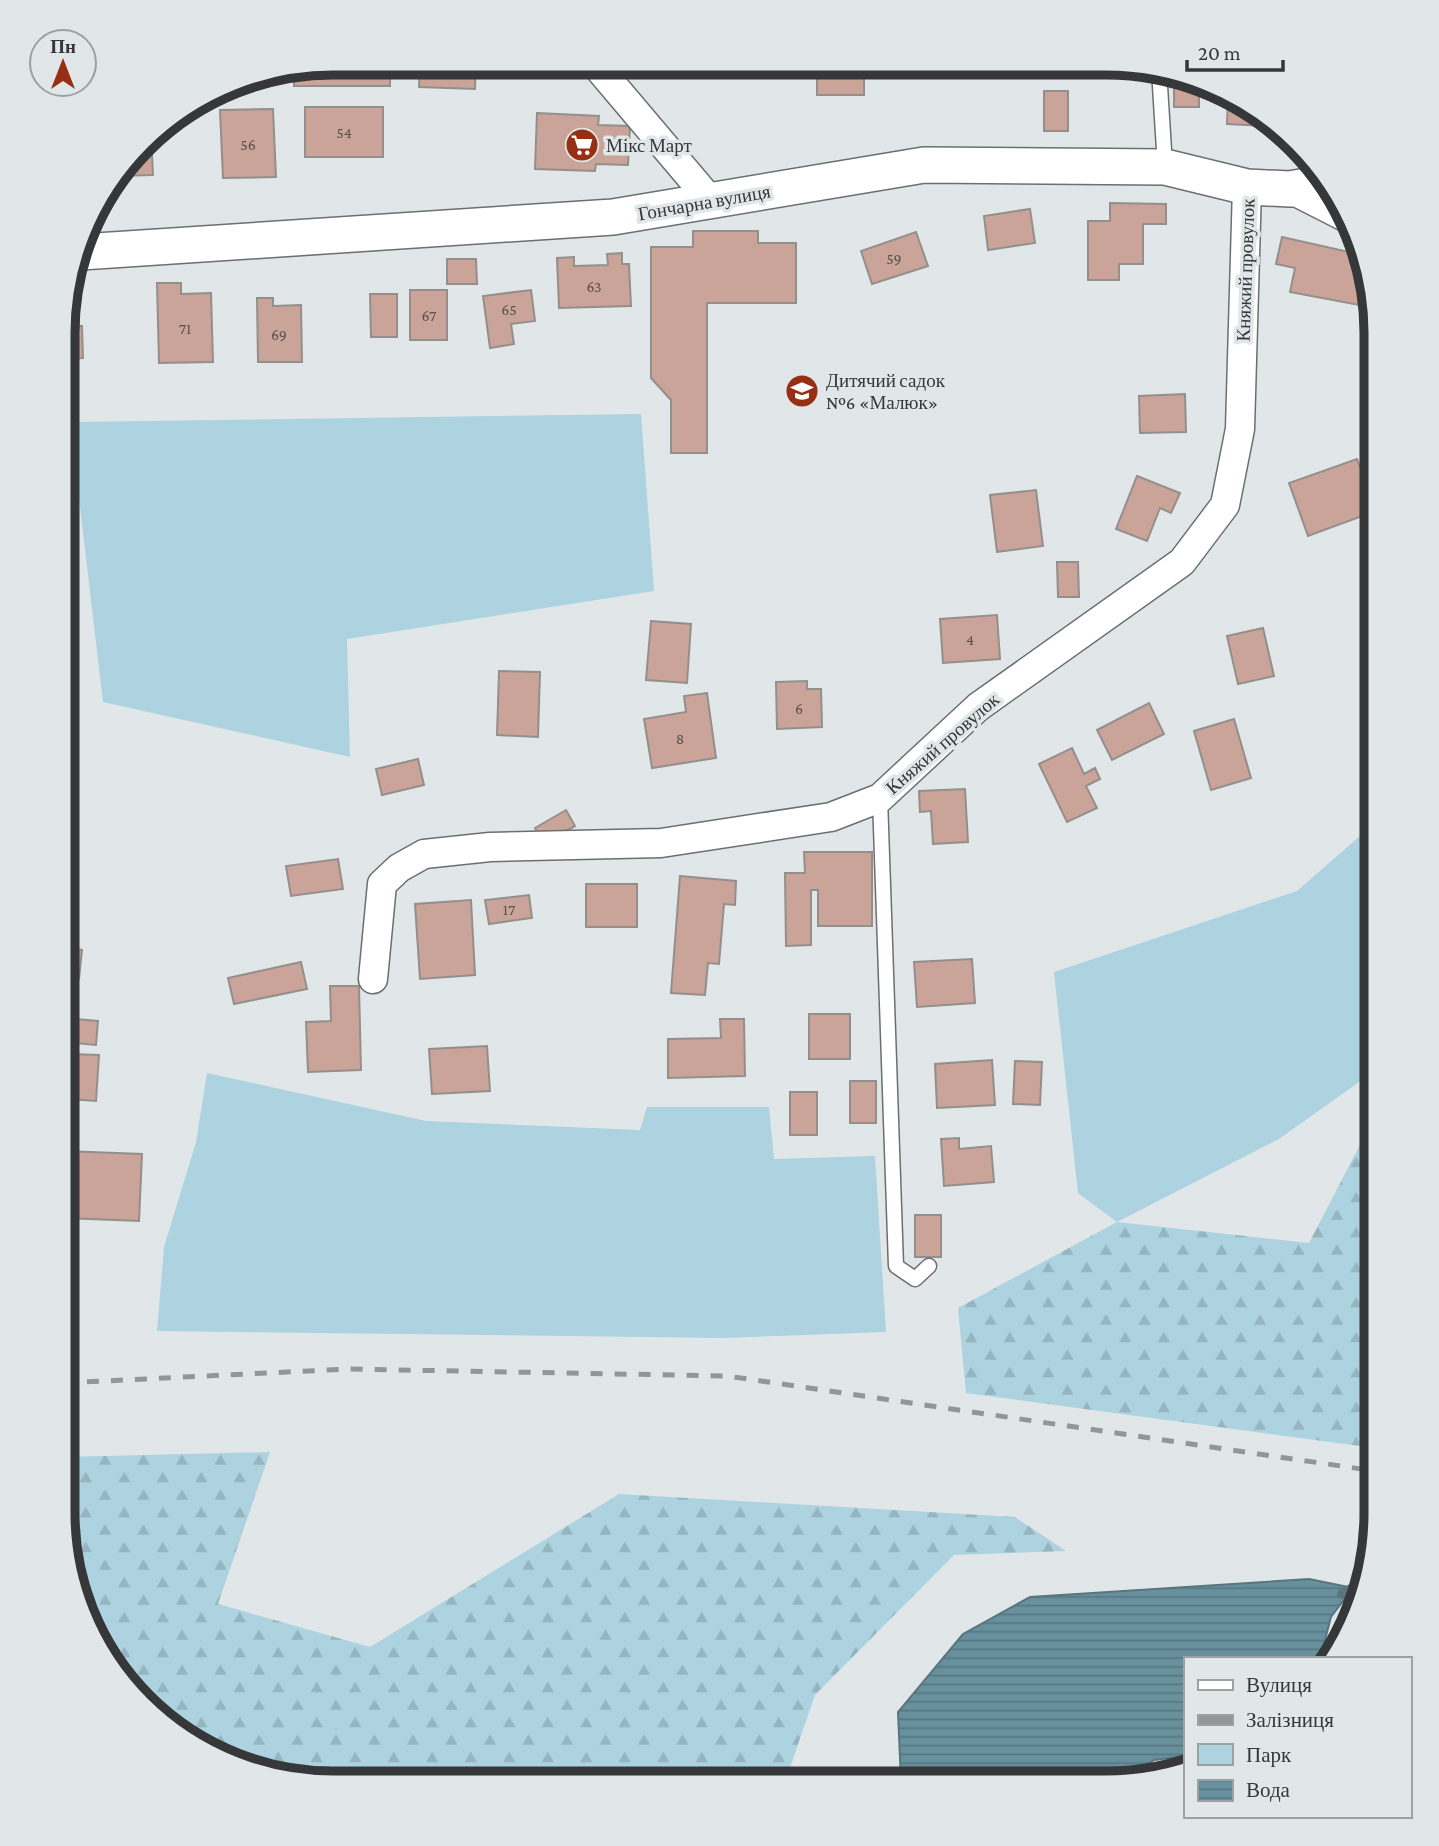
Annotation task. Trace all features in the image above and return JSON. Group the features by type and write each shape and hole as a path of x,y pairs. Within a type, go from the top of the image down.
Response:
{"street":[{"path":"604,75 710,200"},
{"name":"Гончарна вулиця","path":"89,252 613,218 924,166 1165,167 1247,187 1307,186"},
{"path":"1307,186 1328,203"},
{"name":"Княжий провулок","path":"373,979 382,884 399,868 424,854 490,848 661,843 831,817 880,798 978,707 1182,562 1225,505 1240,429 1247,187"}],"lane":[{"path":"1160,81 1165,167"},
{"path":"880,798 896,1266 915,1279 929,1266"}],"green space":[{"path":"641,414 654,591 347,639 350,757 103,702 75,464 75,422"},
{"path":"1364,832 1364,1079 1279,1139 1117,1222 1078,1193 1054,972 1297,891"},
{"path":"207,1073 426,1121 640,1130 647,1107 769,1107 774,1159 875,1156 886,1332 723,1338 157,1331 164,1247 196,1142"},
{"path":"1363,1139 1364,1447 966,1393 958,1308 1117,1222 1309,1243"},
{"path":"270,1452 218,1604 370,1647 619,1494 1015,1517 1066,1551 954,1555 815,1695 789,1771 299,1769 250,1757 204,1736 163,1707 129,1670 102,1627 84,1580 77,1547 75,1457"}],"water":[{"path":"1309,1579 1353,1588 1331,1617 1319,1657 1184,1657 1184,1756 1154,1760 1141,1769 1106,1771 901,1771 898,1712 963,1634 1030,1597"}],"building":[{"path":"390,75 390,86 294,86 294,78 299,77"},
{"path":"420,75 476,75 475,89 419,87"},
{"path":"817,75 864,75 864,95 817,95"},
{"path":"1174,84 1199,93 1199,107 1174,107"},
{"path":"1044,91 1068,91 1068,131 1044,131"},
{"path":"1228,106 1258,126 1227,124"},
{"path":"305,107 383,107 383,157 305,157"},
{"path":"273,109 276,177 223,178 220,110"},
{"name":"Мікс Март","path":"537,113 599,116 598,125 630,126 628,165 596,164 595,171 535,169"},
{"path":"152,150 153,175 129,176"},
{"path":"1110,203 1166,204 1166,224 1143,224 1143,264 1119,264 1119,280 1088,280 1088,221 1110,221"},
{"path":"1030,209 1035,243 988,250 984,216"},
{"path":"693,231 758,231 758,243 796,243 796,303 707,303 707,453 671,453 671,400 651,378 651,247 693,247"},
{"path":"916,232 928,266 872,284 861,251"},
{"path":"1282,237 1351,252 1362,306 1290,292 1295,268 1276,264"},
{"path":"622,253 622,264 629,264 631,306 559,308 557,258 574,257 574,266 608,265 607,254"},
{"path":"447,259 476,259 477,284 447,284"},
{"path":"157,283 181,283 181,294 211,293 213,362 159,363"},
{"path":"410,290 447,290 447,340 410,340"},
{"path":"531,290 535,321 511,324 514,344 490,348 483,296"},
{"path":"370,294 397,294 397,337 371,337"},
{"path":"257,298 273,298 273,306 301,305 302,362 258,362"},
{"path":"75,326 82,326 83,358 75,358"},
{"path":"1185,394 1186,432 1140,433 1139,396"},
{"path":"1357,459 1364,478 1364,515 1308,536 1289,483"},
{"path":"1137,476 1180,493 1171,513 1160,508 1147,541 1116,529"},
{"path":"1036,490 1043,546 997,552 990,495"},
{"path":"1057,562 1078,562 1079,597 1058,597"},
{"path":"997,615 1000,659 943,663 940,619"},
{"path":"651,621 691,624 687,683 646,680"},
{"path":"1263,628 1274,676 1238,684 1227,636"},
{"path":"499,671 540,672 538,737 497,735"},
{"path":"807,681 807,689 821,689 822,727 777,729 776,682"},
{"path":"707,693 716,758 652,768 644,719 686,712 684,696"},
{"path":"1149,703 1164,734 1112,760 1097,730"},
{"path":"1234,719 1251,778 1211,790 1194,731"},
{"path":"1072,748 1084,774 1095,768 1100,779 1086,786 1097,808 1067,822 1039,764"},
{"path":"418,759 424,785 382,795 376,769"},
{"path":"965,789 968,842 933,844 931,811 920,812 919,791"},
{"path":"566,810 575,826 544,843 535,828"},
{"path":"804,852 872,852 872,926 818,926 818,890 811,890 811,945 786,946 785,873 805,873"},
{"path":"338,859 343,889 291,896 286,866"},
{"path":"680,876 736,881 735,905 724,904 719,964 708,963 705,995 671,993"},
{"path":"586,884 637,884 637,927 586,927"},
{"path":"529,895 532,918 489,924 485,900"},
{"path":"471,900 475,975 420,979 415,904"},
{"path":"75,949 82,950 79,979 75,979"},
{"path":"972,959 975,1003 917,1007 914,962"},
{"path":"301,962 307,989 234,1004 228,978"},
{"path":"330,986 359,986 361,1070 308,1072 306,1022 331,1021"},
{"path":"809,1014 850,1014 850,1059 809,1059"},
{"path":"75,1019 98,1021 96,1045 75,1043"},
{"path":"720,1019 744,1019 745,1076 668,1078 668,1039 721,1038"},
{"path":"487,1046 490,1091 432,1094 429,1049"},
{"path":"75,1054 99,1055 96,1101 75,1099"},
{"path":"992,1060 995,1105 937,1108 935,1064"},
{"path":"1015,1061 1042,1062 1040,1105 1013,1104"},
{"path":"850,1081 876,1081 876,1123 850,1123"},
{"path":"790,1092 817,1092 817,1135 790,1135"},
{"path":"959,1138 959,1149 991,1146 994,1182 944,1186 941,1139"},
{"path":"75,1151 142,1154 139,1221 75,1218"},
{"path":"915,1215 941,1215 941,1257 915,1257"}],"waterway":[{"path":"1342,1594 1352,1588"}],"railway":[{"path":"75,1382 348,1369 727,1376 1364,1469"}],"place":[{"name":"Мікс Март","path":"582,145"},
{"name":"Дитячий садок №6 «Малюк»","path":"802,391"}]}
